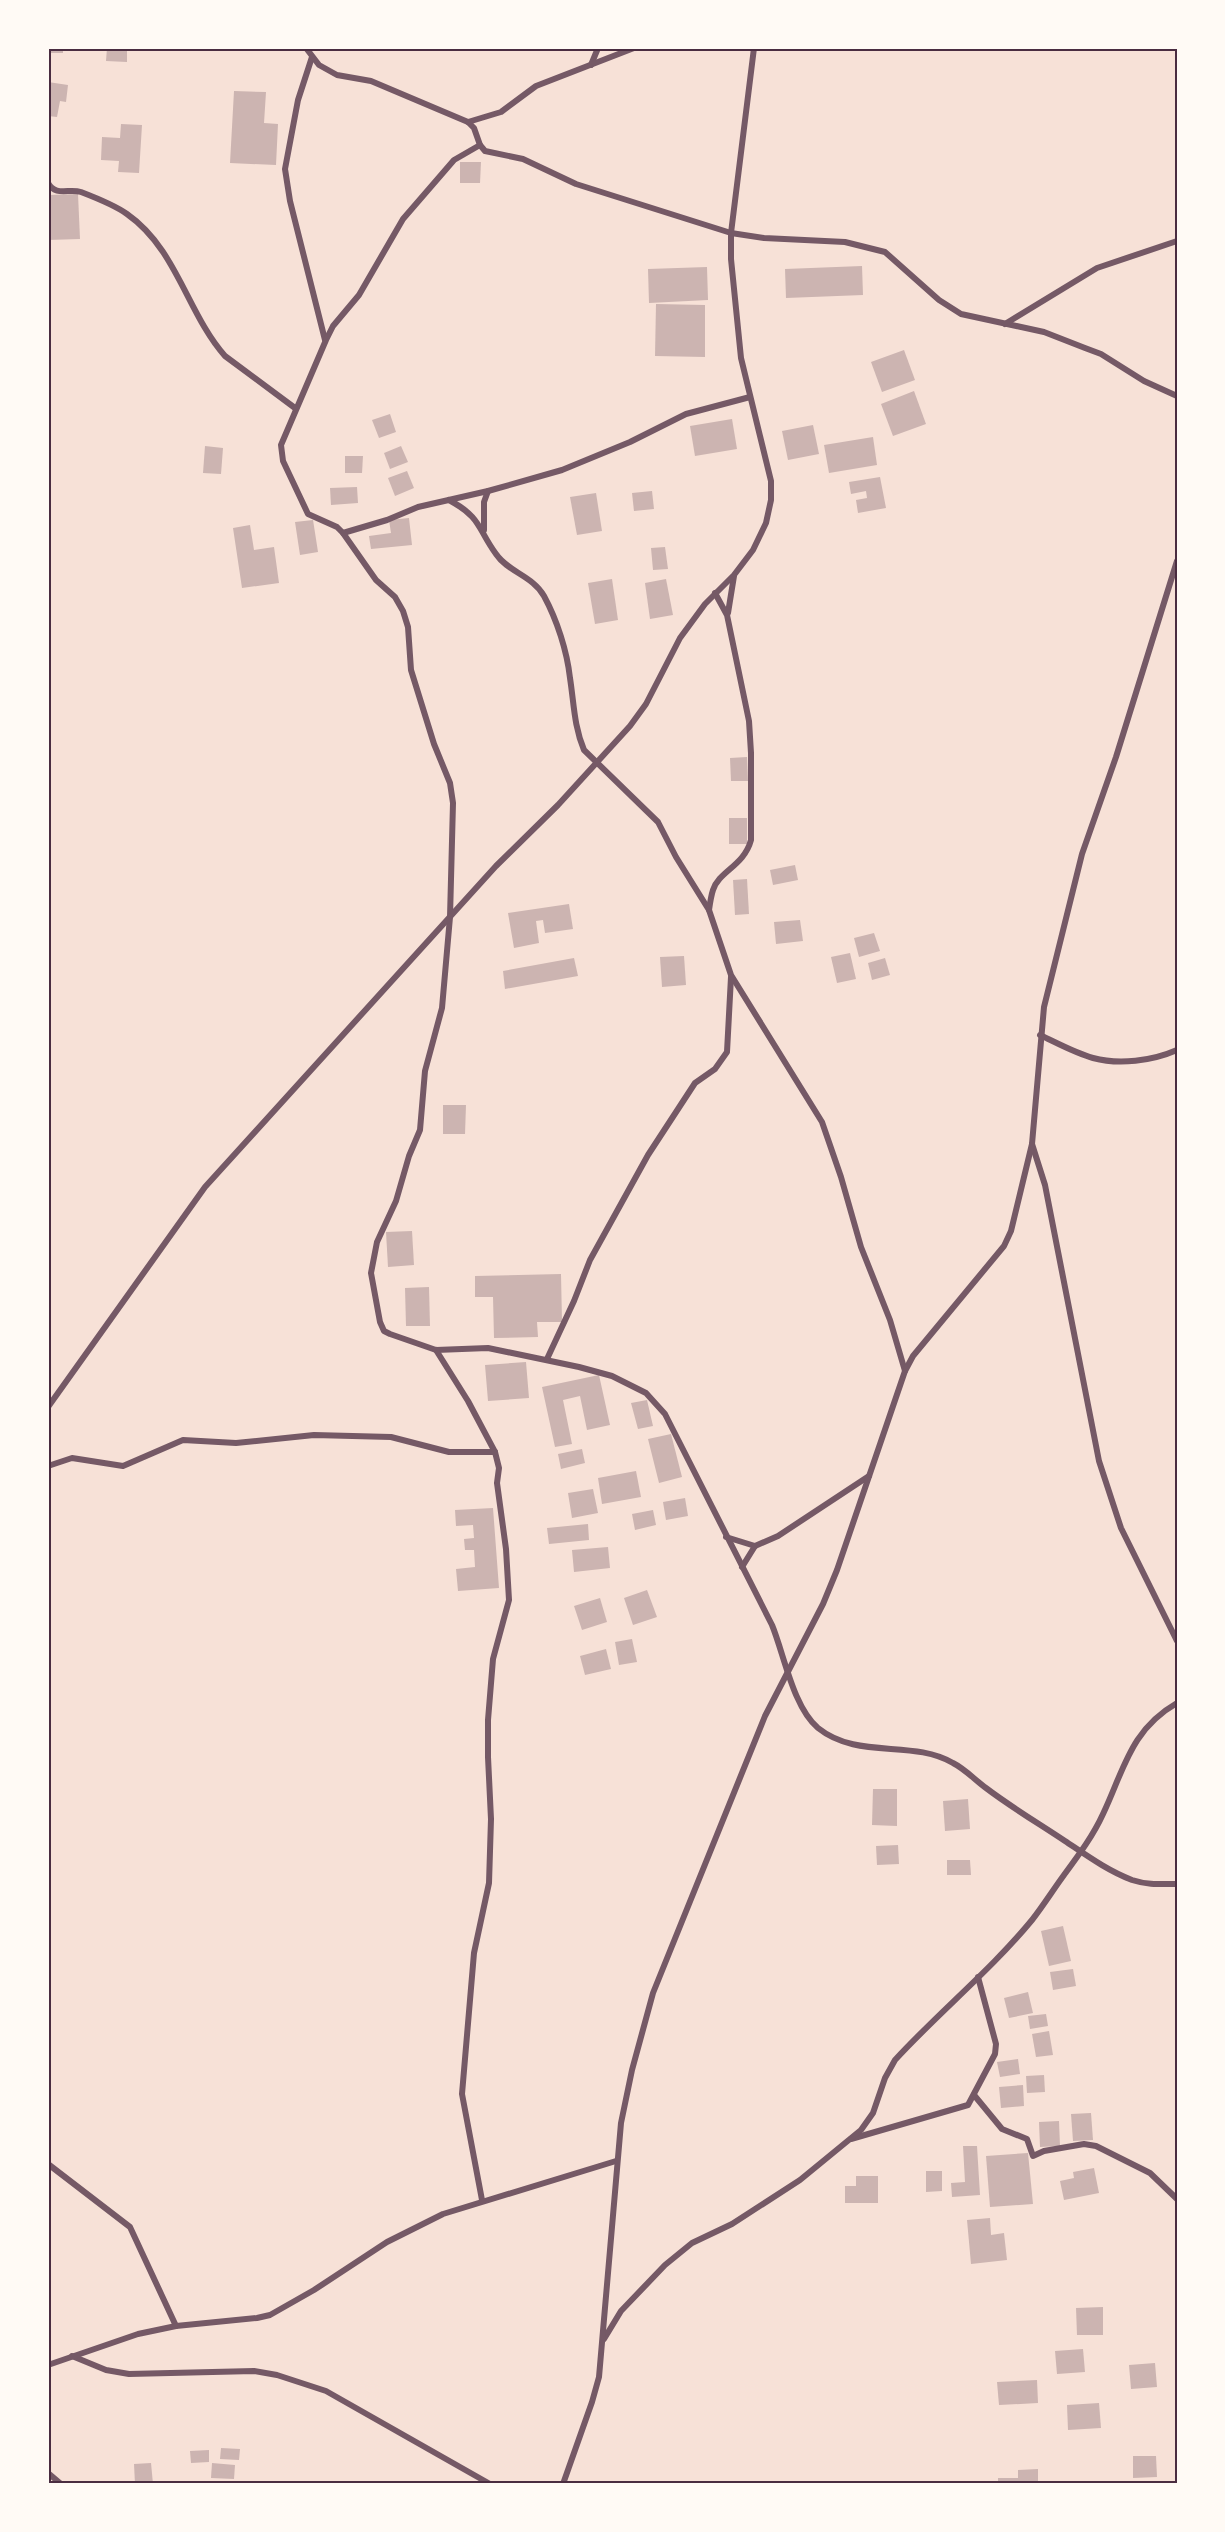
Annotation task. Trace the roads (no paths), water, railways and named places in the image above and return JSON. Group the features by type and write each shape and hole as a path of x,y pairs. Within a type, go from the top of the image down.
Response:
{"street":[{"path":"306,48 312,57 337,75 371,81 468,122 474,128 480,145 485,151 533,163 576,184 731,233 764,238 834,241 875,248 894,260 950,308 973,318 1044,332 1093,351 1144,381 1177,396"},
{"path":"591,65 598,48"},
{"path":"468,122 501,112 536,87 634,48"},
{"path":"48,1407 205,1187 496,866 558,805 630,726 645,704 680,638 705,604 734,575 753,550 766,523 771,500 771,481 750,397 736,324 731,233 753,48"},
{"path":"312,57 298,100 285,169 290,201 326,340"},
{"path":"480,145 454,160 403,219 359,295 333,326 295,408 280,453 308,514 337,527 343,533 376,580 395,597 403,611 408,627 411,670 434,744 450,783 453,803 450,917 442,1008 425,1071 420,1130 409,1156 396,1201 377,1242 371,1273 380,1322 384,1330 436,1350 488,1348 547,1359 612,1376 645,1393 665,1414 772,1625 781,1646 787,1674 810,1718 828,1734 857,1745 883,1750 925,1752 954,1763 1025,1816 1111,1871 1154,1885 1177,1884"},
{"path":"48,183 51,188 60,192 80,192 110,205 127,214 146,231 172,264 202,324 216,346 225,356 295,408"},
{"path":"1005,324 1097,268 1177,241"},
{"path":"343,533 387,520 418,507 488,491 562,470 630,442 686,414 750,397"},
{"path":"484,531 484,502 488,491"},
{"path":"449,501 471,514 500,559 536,585 543,594 567,656 578,735 585,750 658,822 676,857 710,909 731,975 822,1122 861,1247 890,1320 905,1371"},
{"path":"563,2484 592,2402 598,2377 621,2123 632,2070 653,1994 765,1716 827,1596 905,1371 913,1356 1008,1238 1011,1231 1032,1144 1044,1007 1085,845 1116,757 1177,561"},
{"path":"728,615 734,575"},
{"path":"710,909 713,889 748,851 751,840 749,722 728,615 715,593"},
{"path":"547,1359 590,1260 648,1155 695,1083 715,1069 727,1052 731,975"},
{"path":"1040,1035 1092,1058 1108,1061 1149,1060 1177,1050"},
{"path":"1032,1144 1045,1185 1099,1461 1121,1528 1177,1641"},
{"path":"436,1350 468,1401 495,1452 499,1468 497,1483 506,1549 509,1600 493,1659 488,1738 491,1819 489,1883 474,1953 462,2094 482,2200"},
{"path":"48,1466 72,1458 123,1466 183,1440 236,1443 314,1435 391,1437 449,1452 495,1452"},
{"path":"742,1568 754,1546 802,1522 869,1475"},
{"path":"726,1537 754,1546"},
{"path":"602,2342 621,2311 665,2265 692,2243 732,2224 792,2186 861,2130 873,2113 885,2078 895,2060 1032,1919 1081,1851 1103,1815 1123,1764 1138,1738 1151,1721 1177,1703"},
{"path":"848,2140 968,2105 995,2054 996,2044 978,1977"},
{"path":"974,2095 1002,2129 1027,2139 1033,2156 1044,2151 1084,2144 1096,2146 1150,2172 1177,2199"},
{"path":"48,2365 138,2334 176,2326 270,2315 416,2226 482,2200 616,2161"},
{"path":"48,2164 130,2227 176,2326"},
{"path":"72,2356 106,2370 129,2374 254,2371 287,2378 326,2391 490,2484"},
{"path":"48,2473 61,2484"}]}
